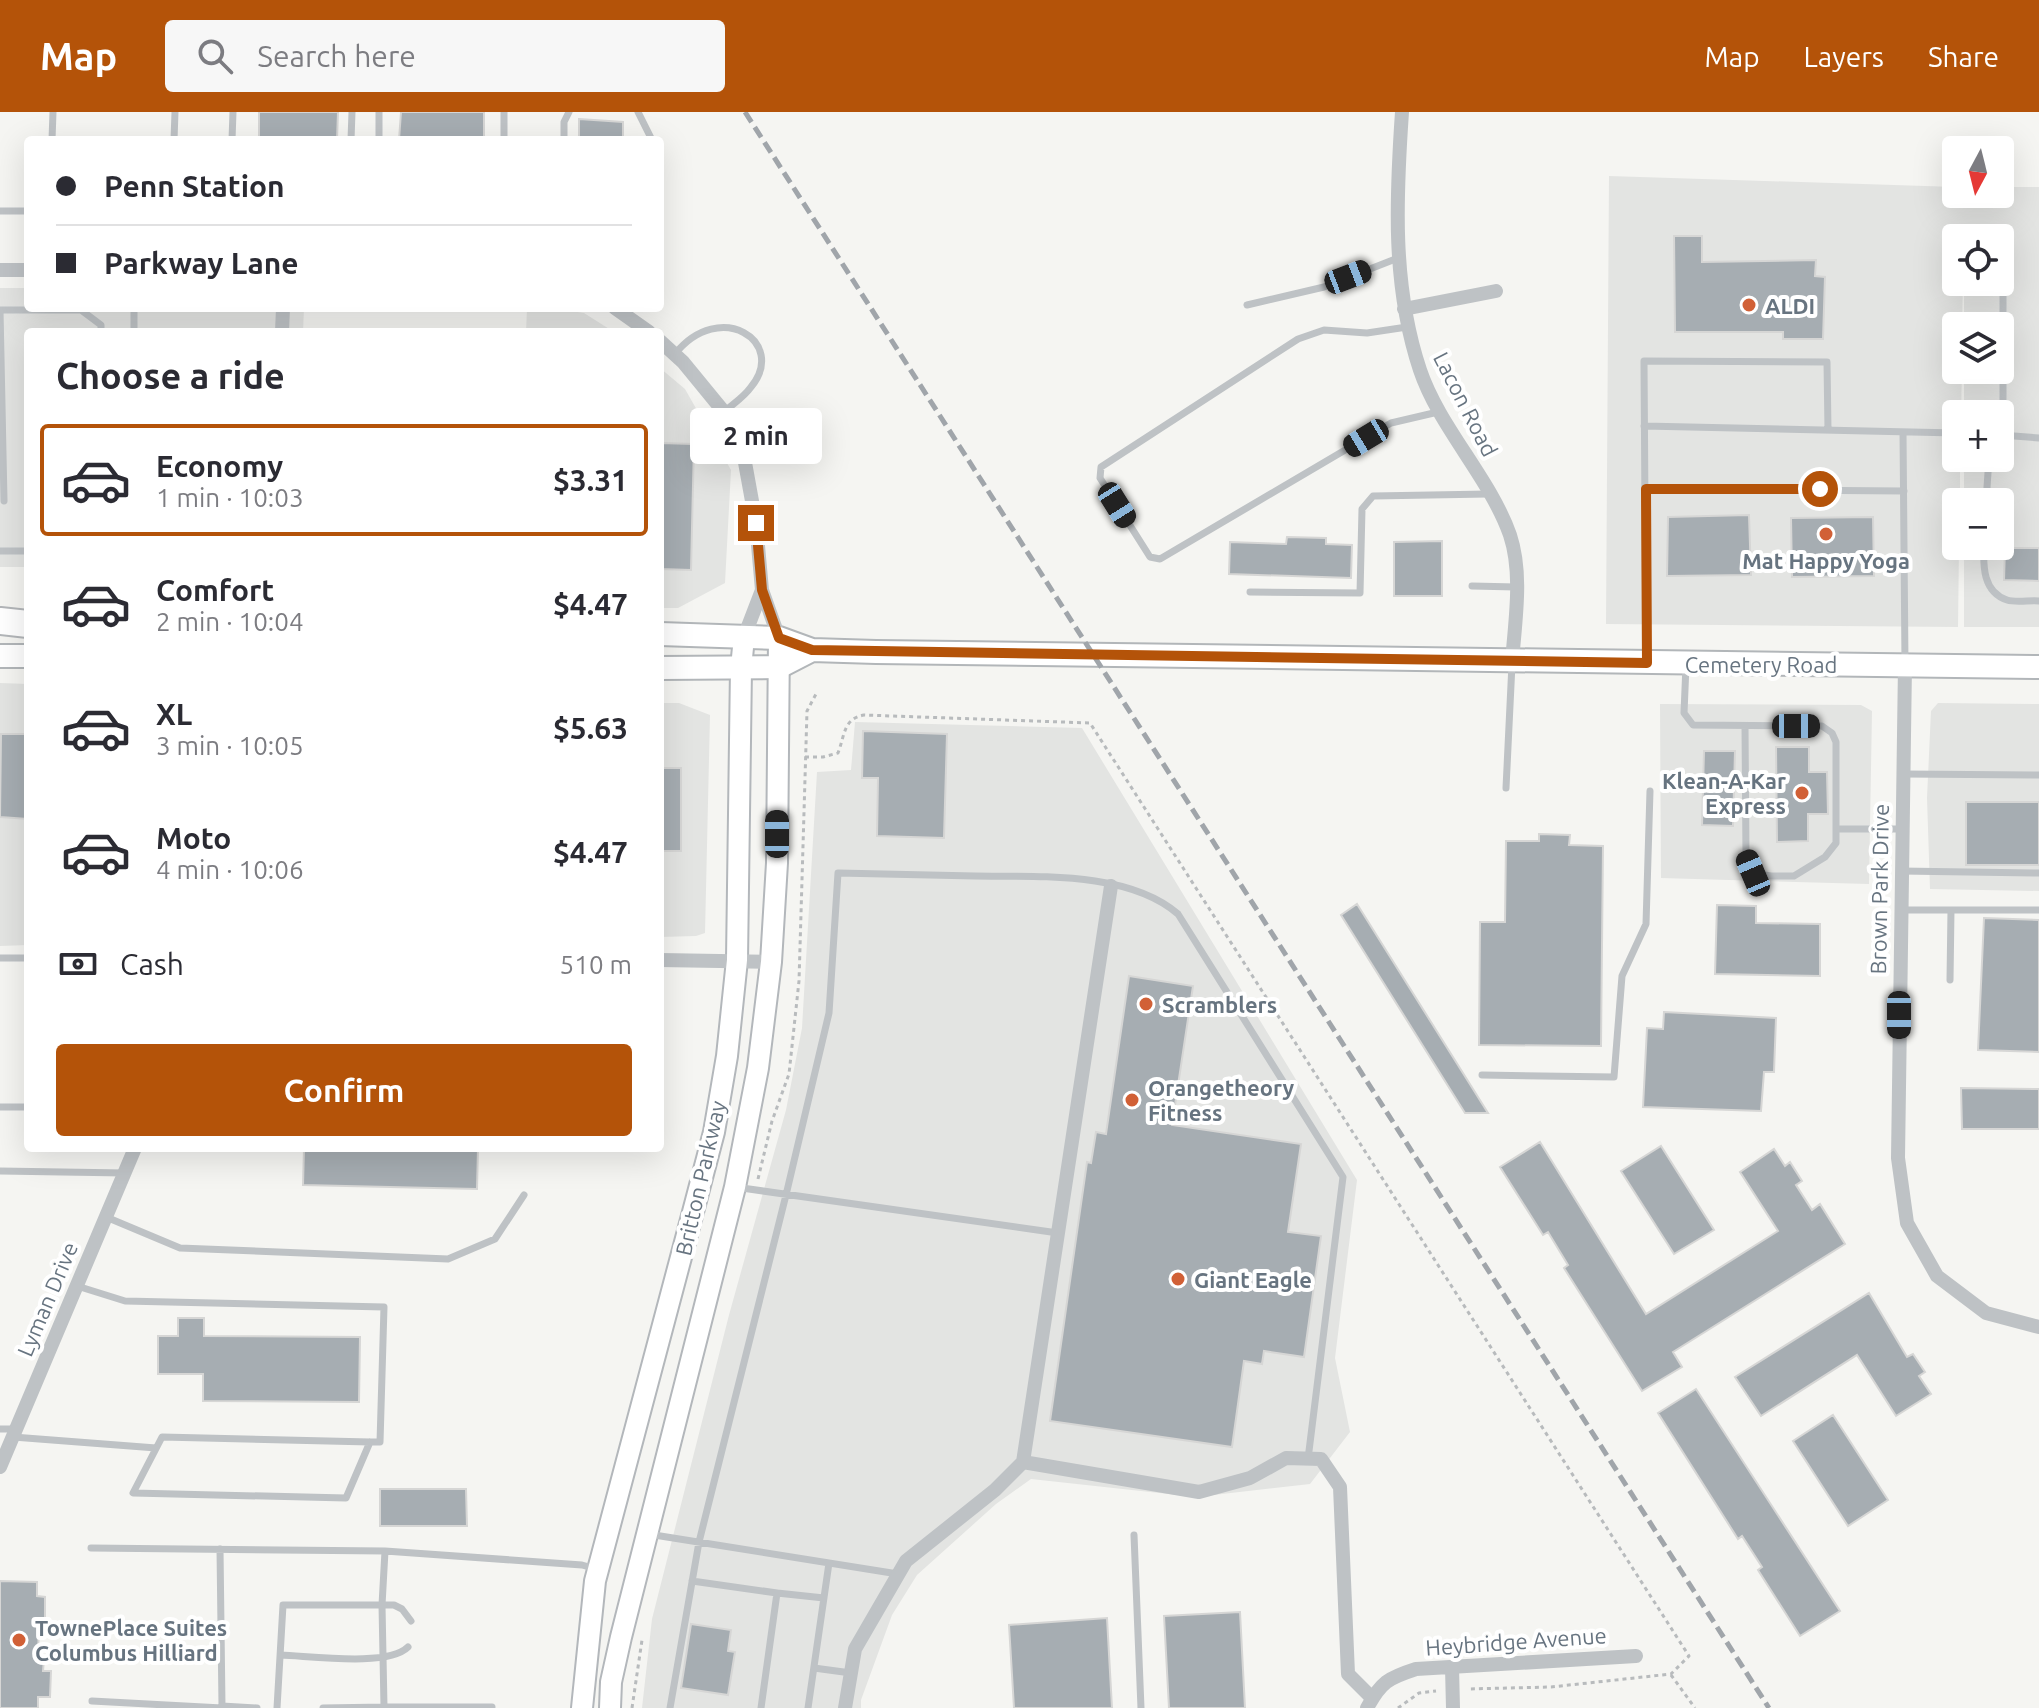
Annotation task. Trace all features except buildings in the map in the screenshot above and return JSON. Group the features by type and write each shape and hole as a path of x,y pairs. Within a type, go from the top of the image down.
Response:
{"highway":[{"path":"0,621 24,626"}],"main road":[{"path":"0,629 24,627"},
{"name":"Cemetery Road","path":"664,634 779,638 812,650 2039,667"},
{"name":"Britton Parkway","path":"582,1708 587,1637 598,1569 714,1132 727,1056 737,960 744,637"},
{"name":"Britton Parkway","path":"610,1708 615,1667 735,1187 758,1068 771,962 777,863 779,638"},
{"name":"Cemetery Road","path":"664,668 779,667 812,650"},
{"path":"0,656 24,656"}],"street":[{"name":"Lacon Road","path":"1402,112 1397,179 1398,258 1407,327 1421,374 1511,538 1516,587 1512,662"},
{"path":"0,270 24,270"},
{"path":"1404,309 1496,291"},
{"path":"627,312 645,328"},
{"path":"664,344 724,412 742,446 756,523 762,590 779,638"},
{"path":"744,637 762,590"},
{"name":"Brown Park Drive","path":"1905,665 1898,1163 1907,1223 1937,1276 1986,1313 2039,1327"},
{"path":"845,1708 855,1649 906,1561 995,1490 1023,1462 1111,886"},
{"path":"664,960 771,962"},
{"name":"Lyman Drive","path":"0,1467 10,1432 77,1286 133,1152"},
{"path":"1023,1462 1199,1492 1250,1478 1286,1458 1321,1459 1340,1487 1348,1674 1370,1703"},
{"name":"Heybridge Avenue","path":"1370,1703 1379,1686 1392,1677 1416,1669 1636,1656"},
{"path":"1452,1667 1453,1708"}],"lane":[{"path":"52,136 53,112"},
{"path":"174,136 175,112"},
{"path":"232,136 233,112"},
{"path":"351,136 352,112"},
{"path":"379,112 379,136"},
{"path":"504,112 504,136"},
{"path":"564,136 564,122 569,112"},
{"path":"638,112 650,136"},
{"path":"0,211 24,211"},
{"path":"1247,305 1324,287 1398,258"},
{"path":"2001,400 2003,296"},
{"path":"4,501 0,310 24,310"},
{"path":"84,312 101,328"},
{"path":"675,354 696,333 716,327 738,329 754,339 761,357 760,372 752,387 724,412"},
{"path":"1407,327 1367,333 1324,330 1298,339 1101,467 1100,478 1150,557 1160,559 1391,423 1440,411"},
{"path":"1647,663 1644,361 1827,362 1828,430"},
{"path":"1644,426 1942,433"},
{"path":"1903,432 1905,665"},
{"path":"2014,436 2039,438"},
{"path":"742,446 785,438"},
{"path":"1646,489 1904,491"},
{"path":"1250,592 1360,593 1362,509 1373,496 1488,494"},
{"path":"0,551 24,551"},
{"path":"1984,560 1983,575 1992,589 2006,600 2039,601"},
{"path":"1472,586 1516,587"},
{"path":"1506,788 1512,662"},
{"path":"1686,663 1684,713 1693,725 1822,726 1832,733 1836,742 1836,843 1825,857 1794,876 1753,873 1746,856 1745,726"},
{"path":"1903,774 2039,775"},
{"path":"1482,1075 1614,1077 1622,976 1646,924 1650,791"},
{"path":"1836,829 1902,829"},
{"path":"1901,871 2039,873"},
{"path":"670,1708 699,1542 829,1013 838,873 1071,878 1142,892 1163,901 1178,914 1343,1177 1308,1459"},
{"path":"1901,910 2039,910"},
{"path":"1950,980 1951,910"},
{"path":"0,958 24,958"},
{"path":"0,1107 24,1107"},
{"path":"0,1171 125,1173"},
{"path":"735,1187 1058,1233"},
{"path":"106,1217 180,1248 448,1259 495,1239 524,1195"},
{"path":"77,1286 125,1301 384,1307 380,1442 162,1437 133,1493 346,1498 370,1442"},
{"path":"10,1432 156,1448"},
{"path":"648,1534 898,1574"},
{"path":"1134,1535 1141,1708"},
{"path":"91,1548 385,1551 582,1565 598,1569"},
{"path":"220,1549 222,1707"},
{"path":"384,1707 382,1605 385,1551"},
{"path":"808,1708 829,1563"},
{"path":"692,1581 824,1598"},
{"path":"761,1708 777,1593"},
{"path":"277,1708 283,1605 394,1605 402,1609 411,1621"},
{"path":"281,1655 383,1658 402,1653 408,1647"},
{"path":"814,1668 851,1673"},
{"path":"92,1701 257,1708"},
{"path":"323,1708 492,1707"}],"path":[{"path":"1398,1708 1419,1693 1551,1687 1671,1674 1695,1708"}],"shaded area":[{"path":"1609,176 1942,187 1942,208 2014,208 2014,187 2039,187 2039,627 1964,627 1964,560 2014,560 2014,488 1964,488 1964,472 2014,472 2014,400 1964,400 1964,384 2014,384 2014,312 1964,312 1964,296 2014,296 2014,224 1942,224 1942,296 1963,296 1962,312 1942,312 1942,384 1962,384 1961,400 1942,400 1942,472 1960,472 1960,488 1942,488 1942,560 1959,560 1958,627 1606,624"},
{"path":"0,288 24,288 24,312 304,312 303,328 24,328 24,567 0,567"},
{"path":"527,312 578,312 608,328 526,328"},
{"path":"664,371 685,389 731,470 725,583 678,608 664,608"},
{"path":"0,683 24,684 24,945 0,946"},
{"path":"664,703 679,703 710,715 705,933 664,937"},
{"path":"1938,703 2039,704 2039,891 1930,889 1927,798 1931,711"},
{"path":"1660,704 1861,705 1872,711 1869,884 1661,878"},
{"path":"855,722 1082,728 1357,1180 1335,1358 1350,1432 1310,1484 1196,1497 1031,1479 996,1504 917,1575 892,1615 861,1700 861,1708 642,1708 652,1619 729,1315 786,1110 802,1028 817,772 851,770"}],"railway":[{"path":"745,112 1769,1708"}],"place":[{"name":"ALDI","path":"1749,305"},
{"name":"Mat Happy Yoga","path":"1826,534"},
{"name":"Klean-A-Kar Express","path":"1802,793"},
{"name":"Scramblers","path":"1146,1004"},
{"name":"Orangetheory Fitness","path":"1132,1100"},
{"name":"Giant Eagle","path":"1178,1279"},
{"name":"TownePlace Suites Columbus Hilliard","path":"19,1640"}],"route":[{"path":"756,523 762,590 779,638 812,650 1647,663 1646,489 1820,489"}]}
